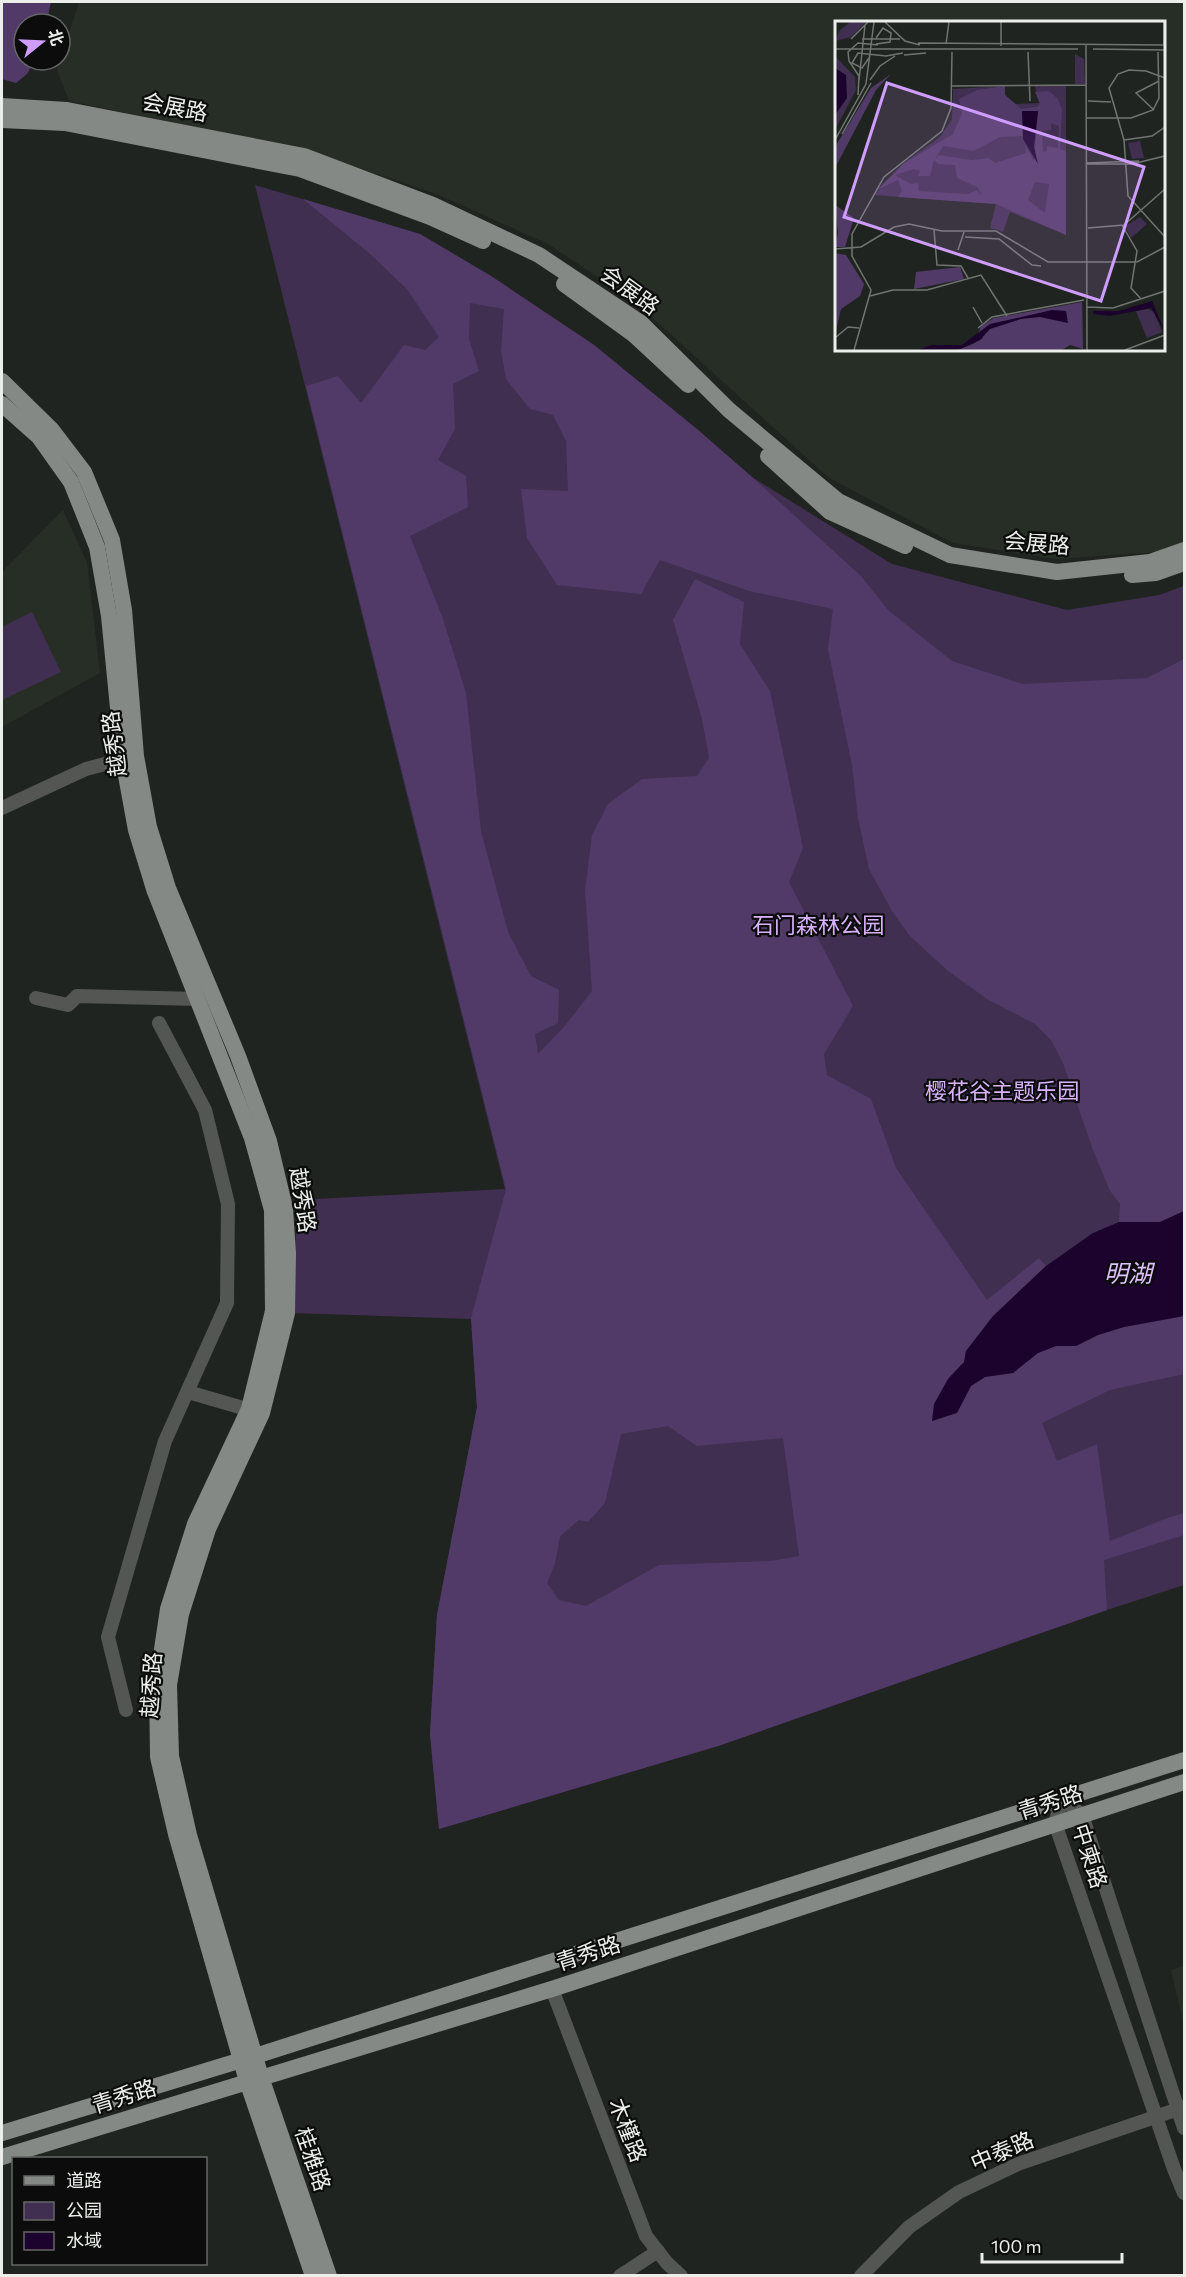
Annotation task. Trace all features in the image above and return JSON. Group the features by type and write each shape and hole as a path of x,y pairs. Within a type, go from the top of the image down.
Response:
{"main road":[{"name":"会展路","path":"2,106 67,110 304,156 433,205 518,245 539,255 641,323 729,410 838,501 950,555 1057,572 1150,562 1185,550"},
{"name":"会展路","path":"2,120 65,123 300,169 430,217 534,264 633,334 830,512 949,565 1057,583 1156,573 1185,562"},
{"name":"越秀路","path":"2,381 52,430 84,472 112,540 124,610 130,757 136,830 154,889 252,1138 272,1210 273,1311 255,1411"},
{"name":"越秀路","path":"2,404 39,437 71,482 97,547 130,757 149,827 168,888 238,1056 265,1130 285,1208 288,1253 287,1312 255,1411 208,1529 181,1614 169,1685 171,1756 248,2058"},
{"name":"青秀路","path":"2,2133 248,2058 1185,1760"},
{"name":"青秀路","path":"2,2157 552,1989 1185,1782"},
{"name":"桂雅路","path":"248,2058 313,2276"},
{"name":"桂雅路","path":"254,2079 328,2276"}],"street":[{"path":"2,808 86,769 130,757"},
{"path":"36,998 68,1005 77,996 198,999"},
{"path":"126,1710 108,1637 165,1441 227,1303 228,1204 205,1110 159,1023"},
{"path":"188,1392 255,1411"},
{"name":"中柬路","path":"1185,2128 1182,2108 1082,1815 1063,1799 1055,1823 1174,2169 1185,2193"},
{"name":"木槿路","path":"552,1989 646,2236 681,2276"},
{"name":"中泰路","path":"861,2276 909,2227 959,2192 1018,2164 1182,2108"},
{"path":"620,2276 658,2251"}],"shaded area":[{"path":"2,2 51,2 49,12 12,12 12,72 28,72 16,83 2,79"},
{"path":"79,2 1184,2 1184,543 1158,552 1056,559 953,543 829,478 634,301 548,244 439,195 306,150 69,101 58,72 72,72 72,24"},
{"name":"石门森林公园","path":"303,199 420,234 491,276 594,345 752,477 861,576 888,610 952,661 1023,684 1147,678 1184,659 1184,1211 1160,1222 1119,1222 1120,1204 1110,1191 1093,1150 1063,1063 1051,1040 1035,1024 987,999 948,971 910,936 892,911 869,869 858,818 852,765 828,649 833,609 749,591 660,560 641,594 557,585 527,538 521,489 568,491 566,441 553,415 530,409 506,379 501,351 504,309 470,303 469,339 479,371 453,384 455,429 438,460 466,476 468,507 410,536 442,616 466,693 481,831 508,932 531,976 559,990 558,1023 535,1034 538,1054 564,1027 592,991 585,890 592,835 608,804 642,779 697,776 709,758 702,719 673,620 695,579 744,602 740,644 770,691 803,848 789,882 853,1006 824,1054 827,1075 871,1099 896,1168 987,1300 1039,1258 1046,1266 993,1316 966,1351 964,1362 948,1379 957,1413 971,1386 985,1377 1013,1373 1038,1353 1056,1346 1076,1346 1098,1335 1124,1327 1184,1316 1184,1374 1110,1390 1042,1423 1057,1461 1097,1444 1110,1541 1184,1513 1184,1535 1104,1560 1107,1610 718,1746 439,1829 430,1734 437,1615 477,1407 471,1318 506,1189 306,386 338,376 361,403 404,345 425,350 439,337 407,289 369,253","holes":["668,1426 697,1446 783,1438 799,1556 772,1561 659,1565 586,1606 559,1600 547,1583 555,1564 560,1536 579,1520 588,1522 605,1503 621,1434"]},
{"path":"63,510 87,563 100,673 2,727 2,572"},
{"path":"1184,1966 1184,2024 1171,1970"}],"green space":[{"name":"石门森林公园","path":"255,185 420,234 491,276 594,345 752,477 892,564 1067,610 1159,595 1184,586 1184,1585 718,1746 439,1829 430,1734 437,1615 477,1407 471,1319 293,1313 297,1200 505,1189"},
{"path":"32,612 61,672 2,700 2,627"}],"water":[{"name":"明湖","path":"1184,1211 1184,1316 1124,1327 1098,1335 1076,1346 1056,1346 1038,1353 1013,1373 985,1377 971,1386 957,1413 932,1421 934,1404 948,1379 964,1362 966,1351 993,1316 1046,1266 1093,1233 1119,1222 1160,1222"}],"park label":[{"name":"樱花谷主题乐园","path":"1002,1091"}]}
